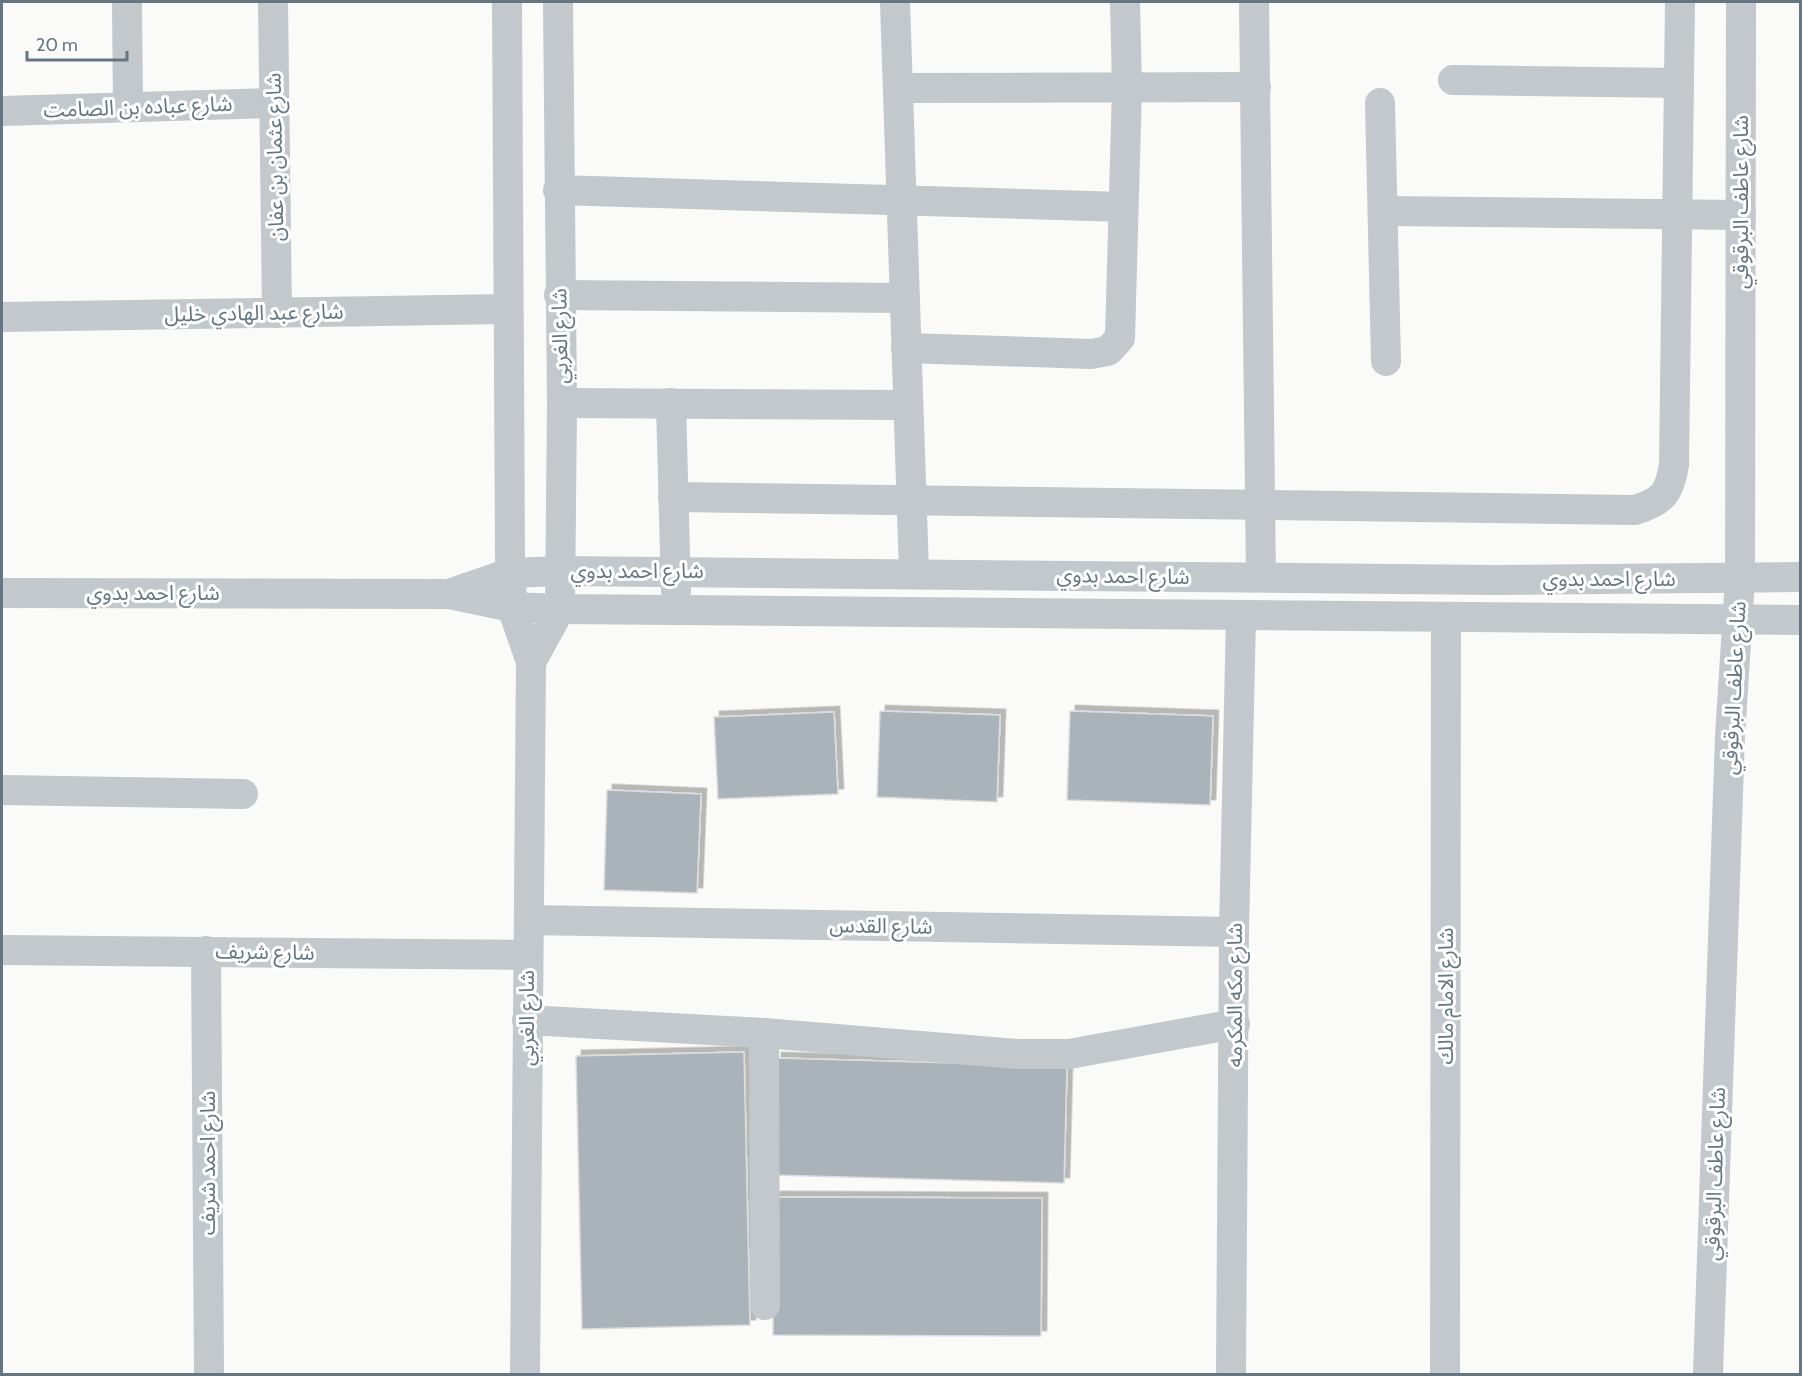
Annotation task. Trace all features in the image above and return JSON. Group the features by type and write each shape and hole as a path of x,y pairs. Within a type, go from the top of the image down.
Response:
{"street":[{"path":"127,2 128,107"},
{"name":"شارع عثمان بن عفان","path":"273,2 277,313"},
{"name":"شارع الغربي","path":"507,2 510,573 512,608 531,662 525,1374"},
{"name":"شارع الغربي","path":"531,662 560,609 562,403 559,295 558,2"},
{"path":"895,2 914,573"},
{"path":"906,348 1091,354 1108,351 1120,338 1127,88 1125,2"},
{"path":"1254,2 1261,577"},
{"path":"673,497 1635,510 1656,503 1670,486 1674,465 1680,2"},
{"name":"شارع عاطف البرقوقي","path":"1708,1374 1730,736 1740,579 1741,2"},
{"path":"1453,80 1679,83"},
{"path":"898,88 1256,87"},
{"name":"شارع عباده بن الصامت","path":"2,111 274,103"},
{"path":"1380,103 1386,361"},
{"path":"558,190 1123,207"},
{"path":"1383,211 1741,215"},
{"path":"559,295 905,298"},
{"name":"شارع عبد الهادي خليل","path":"2,317 507,309"},
{"path":"562,403 908,405"},
{"path":"671,403 676,609"},
{"name":"شارع احمد بدوي","path":"449,594 510,573 561,571 1261,577 1740,579 1800,577"},
{"name":"شارع احمد بدوي","path":"2,593 449,594 512,608 560,609 1800,620"},
{"name":"شارع مكه المكرمه","path":"1231,1374 1234,932 1241,616"},
{"name":"شارع الامام مالك","path":"1445,1374 1446,618"},
{"path":"2,790 243,794"},
{"name":"شارع القدس","path":"529,920 1234,932"},
{"name":"شارع شريف","path":"2,950 528,955"},
{"name":"شارع احمد شريف","path":"206,951 209,1374"},
{"path":"527,1020 764,1034 1018,1053 1070,1054 1235,1024"},
{"path":"764,1034 765,1305"}],"building":[{"path":"880,711 1000,715 997,802 877,797"},
{"path":"1070,711 1213,716 1210,805 1067,800"},
{"path":"834,712 838,794 718,799 714,717"},
{"path":"607,790 701,794 697,893 604,890"},
{"path":"744,1052 750,1325 582,1329 576,1056"},
{"path":"776,1058 1067,1066 1064,1183 773,1175"},
{"path":"774,1197 1042,1198 1041,1336 773,1335"}]}
